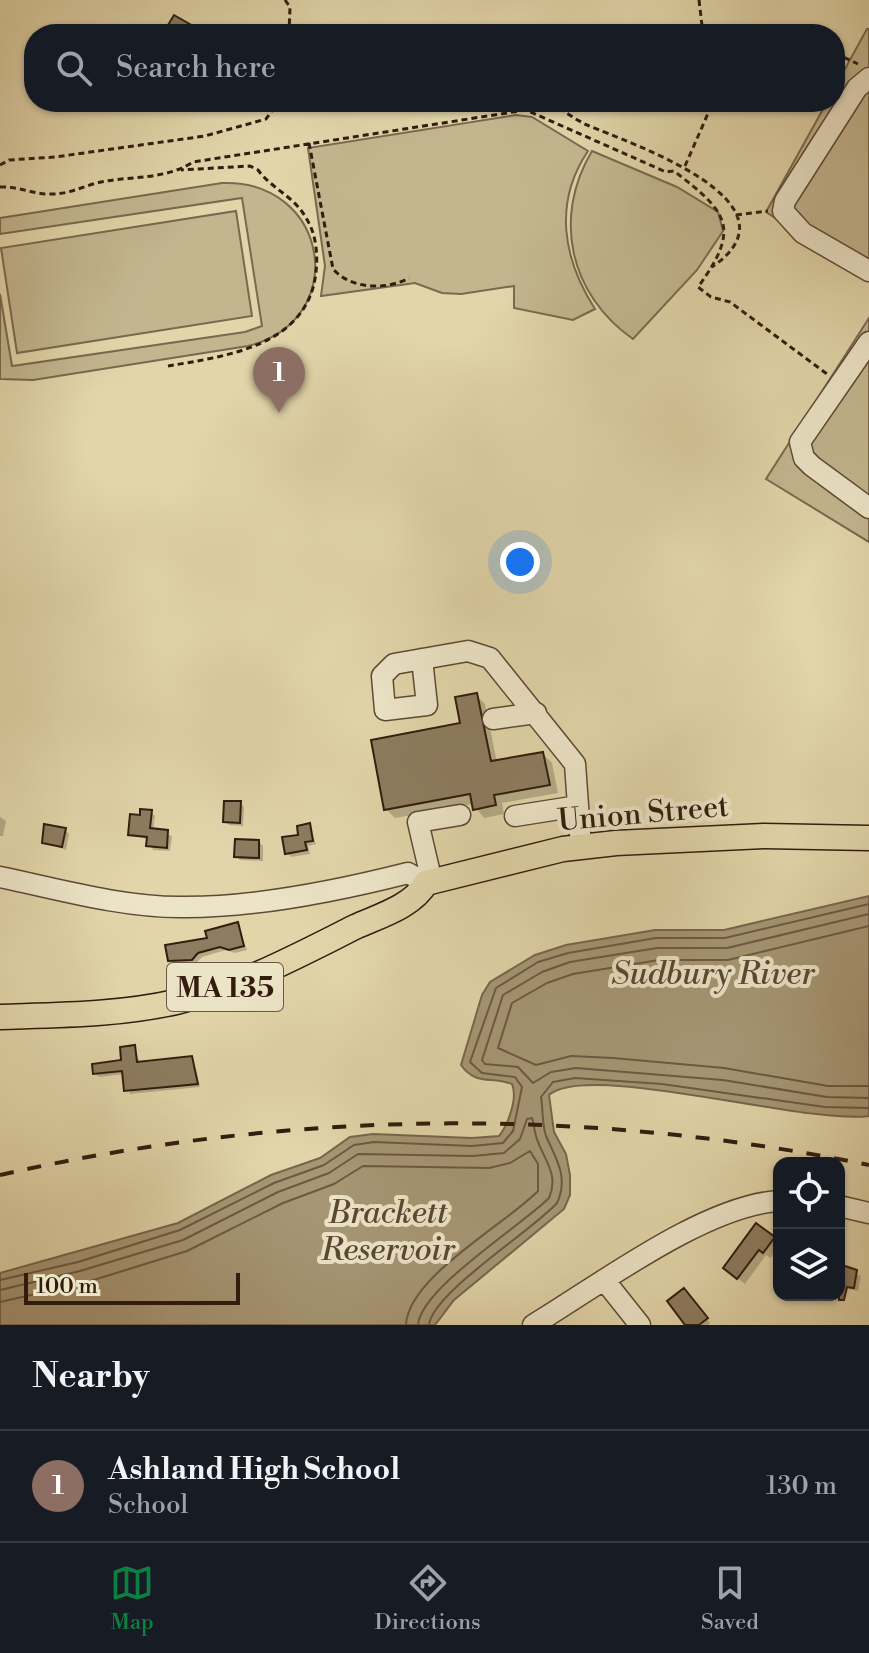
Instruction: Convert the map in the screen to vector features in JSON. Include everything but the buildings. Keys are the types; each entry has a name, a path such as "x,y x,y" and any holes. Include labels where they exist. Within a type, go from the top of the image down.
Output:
{"main road":[{"name":"Union Street","path":"429,882 581,847 764,836 869,838"},
{"name":"MA 135","path":"0,1017 125,1011 205,994 278,965 395,908 418,896 429,882"}],"street":[{"path":"845,106 857,88 869,78"},
{"path":"841,112 785,201 783,211 803,233 869,271"},
{"path":"869,342 800,442 801,451 812,466 869,508"},
{"path":"422,659 468,651 490,658 575,764 581,847"},
{"path":"493,719 536,713"},
{"path":"515,816 578,806"},
{"path":"429,882 418,822 460,815"},
{"path":"0,877 88,895 176,908 231,906 408,873 429,882"},
{"path":"533,1325 725,1213 754,1203 773,1201"},
{"path":"845,1207 869,1213"},
{"path":"605,1281 640,1325"}],"path":[{"path":"285,0 290,7 289,24"},
{"path":"699,0 702,24"},
{"path":"845,58 869,69"},
{"path":"0,165 9,160 79,154 228,131 266,119 271,112"},
{"path":"181,170 193,162 513,112"},
{"path":"531,112 666,172 674,171 710,198 720,210 725,229 712,267"},
{"path":"567,112 584,123 685,166 730,201 736,215 737,238 698,287 711,297 730,302 794,352 840,382"},
{"path":"685,166 697,147 709,112"},
{"path":"309,143 333,269 343,279 362,287 409,278"},
{"path":"0,187 52,194 78,191 94,183 145,178 181,170 250,166 258,170 308,220 317,267 314,285 301,313 274,339 250,349 168,366"},
{"path":"736,215 783,211"}],"shaded area":[{"path":"869,29 869,280 766,212 821,112 845,112 845,69"},
{"path":"516,115 532,117 588,151 570,191 566,231 575,271 595,309 573,320 514,308 514,286 461,294 442,293 415,283 321,296 325,266 308,148"},
{"path":"592,151 677,187 718,212 723,231 697,270 633,339 594,300 574,254 571,228 573,202"},
{"path":"222,183 258,188 286,203 305,226 314,253 314,282 303,309 281,331 248,346 33,380 0,379 0,294 12,366 245,332 262,326 242,198 0,234 0,218"},
{"path":"236,211 252,316 17,353 1,248"},
{"path":"869,318 869,542 766,479"}],"water":[{"name":"Brackett Reservoir","path":"869,896 869,1116 798,1112 607,1085 571,1087 549,1095 554,1132 566,1154 570,1175 570,1195 564,1209 454,1300 435,1325 0,1325 0,1273 178,1223 271,1175 320,1158 350,1137 373,1134 472,1138 499,1136 511,1111 514,1096 512,1084 472,1076 461,1065 482,995 490,982 535,955 566,945 655,930 724,930"}],"railway":[{"path":"0,1175 108,1153 216,1138 325,1128 434,1124 543,1125 652,1133 761,1146 869,1165"}],"place":[{"name":"Ashland High School","path":"279,413"}],"water label":[{"name":"Sudbury River","path":"713,973"}]}
